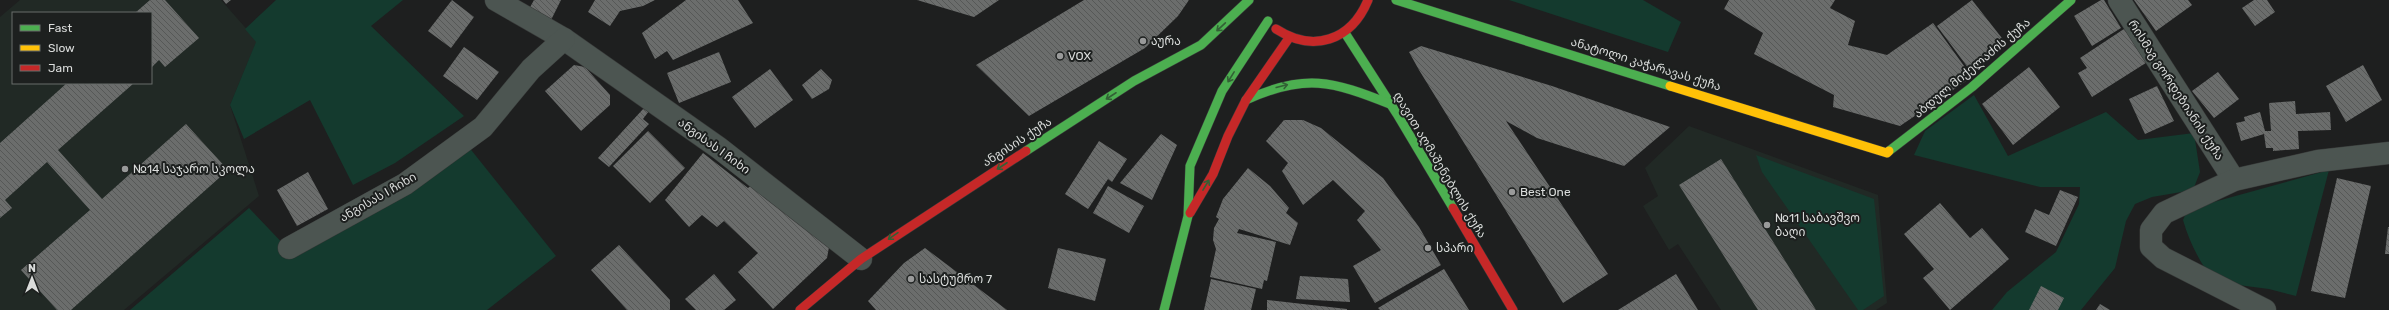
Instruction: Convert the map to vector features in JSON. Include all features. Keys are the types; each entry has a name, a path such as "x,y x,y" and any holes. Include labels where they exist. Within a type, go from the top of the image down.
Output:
{"street":[{"name":"ანგისას I ჩიხი","path":"496,0 564,39 719,148 860,258"},
{"name":"ანგისის ქუჩა","path":"800,310 860,258 910,224 1134,81 1201,45 1249,0"},
{"path":"1164,310 1188,216 1190,166 1222,91 1266,18 1277,31 1289,38 1308,42 1327,41 1345,33 1360,18 1368,0"},
{"name":"ანატოლი კაჭარავას ქუჩა","path":"1396,0 1887,153"},
{"name":"აბდულ მიქელაძის ქუჩა","path":"1887,153 1972,87 2071,0"},
{"name":"რისმაგ გორდეზიანის ქუჩა","path":"2119,0 2234,180"},
{"name":"დავით აღმაშენებლის ქუჩა","path":"1345,33 1390,104 1513,310"},
{"path":"1188,216 1213,174 1228,136 1246,100 1289,38"},
{"name":"ანგისას I ჩიხი","path":"289,248 405,184 483,127 531,69 564,39"},
{"path":"1246,100 1281,85 1311,82 1347,86 1390,104"},
{"path":"2265,310 2162,258 2152,247 2151,230 2164,213 2234,180 2318,161 2389,153"}],"shaded area":[{"name":"№14 საჯარო სკოლა","path":"20,0 221,0 257,41 230,105 259,196 124,310 0,310 0,17"},
{"name":"№11 საბავშვო ბაღი","path":"1689,126 1878,195 1887,303 1876,310 1721,310 1678,244 1669,250 1643,206 1658,196 1645,168"}],"green space":[{"path":"276,0 403,0 371,26 464,116 395,163 353,185 310,100 244,139 230,105 256,42 245,29"},
{"path":"1509,0 1643,0 1681,22 1668,52"},
{"path":"1974,95 2008,156 2106,112 2138,140 2194,133 2200,172 2193,190 2152,197 2135,204 2126,221 2115,268 2081,310 1992,310 2007,292 2056,252 2079,204 2080,187 2040,187 1914,155 1925,131"},
{"path":"464,141 556,256 487,310 130,310 249,208 289,250"},
{"path":"1756,155 1874,199 1884,296 1863,310 1858,310 1762,172"},
{"path":"2329,170 2296,296 2269,289 2215,282 2192,245 2183,220 2186,213 2203,205"}],"building":[{"path":"150,0 165,0 199,38 165,67 159,60 152,67 152,12 136,12"},
{"path":"223,0 231,0 226,4"},
{"path":"452,0 474,17 451,48 428,31"},
{"path":"534,0 561,0 550,22 528,11"},
{"path":"595,0 655,0 643,6 620,11 610,26 588,12"},
{"path":"686,0 738,0 753,23 673,60 667,51 655,59 642,33"},
{"path":"917,0 999,0 974,17"},
{"name":"VOX","path":"1084,0 1189,0 1178,16 1145,48 1029,116 976,65"},
{"path":"1729,0 1835,0 1830,8 1855,21 1848,45 1887,55 1933,23 1972,77 1900,126 1833,107 1834,95 1754,54 1763,33 1724,9"},
{"path":"1972,0 2005,42 1969,69 1937,26"},
{"path":"2101,0 2104,0 2121,28 2092,46 2074,16"},
{"path":"2134,0 2188,0 2192,5 2156,31"},
{"path":"2254,0 2267,0 2275,12 2255,26 2242,8"},
{"path":"2127,27 2149,61 2092,97 2078,73 2087,68 2080,58"},
{"path":"1421,46 1552,86 1670,127 1624,166 1537,138 1506,121 1608,274 1563,303 1409,52"},
{"path":"464,47 499,72 477,100 443,76"},
{"path":"719,52 731,82 679,103 667,73"},
{"path":"574,65 585,67 610,95 610,105 581,131 545,91"},
{"path":"2363,65 2382,100 2346,122 2326,86"},
{"path":"2029,67 2060,107 2013,145 1982,104"},
{"path":"770,69 793,100 755,128 732,97"},
{"path":"821,69 832,80 829,89 812,99 802,85"},
{"path":"2218,72 2239,99 2214,118 2192,91"},
{"path":"66,84 133,84 58,150 102,199 186,124 228,170 71,310 57,310 21,270 90,210 47,162 5,200 12,208 0,218 0,143"},
{"path":"2157,86 2174,121 2145,134 2129,99"},
{"path":"2295,101 2296,114 2330,112 2331,130 2298,131 2299,149 2273,151 2273,148 2266,148 2264,134 2241,141 2236,123 2245,121 2244,117 2260,112 2265,131 2271,131 2269,103"},
{"path":"644,108 649,111 643,119 649,124 609,167 598,158"},
{"path":"1284,120 1303,120 1321,128 1383,178 1419,227 1441,265 1375,303 1353,266 1381,250 1357,220 1365,211 1333,180 1303,205 1282,171 1288,163 1266,141"},
{"path":"648,131 685,168 650,203 613,166"},
{"path":"1161,134 1177,145 1152,200 1120,183"},
{"path":"1099,141 1127,159 1112,182 1108,179 1088,209 1065,194"},
{"path":"703,153 748,188 754,183 829,247 827,258 773,309 738,272 758,253 724,221 717,227 702,215 689,227 665,200"},
{"path":"1721,159 1816,310 1758,310 1679,185"},
{"path":"1248,168 1270,186 1289,208 1286,213 1298,223 1290,245 1239,229 1237,233 1276,242 1267,281 1264,280 1262,289 1210,277 1216,249 1213,240 1214,228 1219,219 1216,217 1223,199"},
{"path":"308,172 328,209 297,226 277,190"},
{"path":"2337,178 2371,186 2345,298 2311,291"},
{"path":"1108,186 1144,206 1129,233 1093,213"},
{"path":"2060,190 2078,197 2056,246 2025,232 2035,209 2049,215"},
{"path":"1940,203 1970,238 1982,228 2009,259 1950,310 1923,278 1934,269 1904,234"},
{"path":"2388,227 2389,254 2385,254"},
{"path":"619,245 670,300 670,310 627,310 591,270"},
{"path":"925,248 1007,310 876,310 868,301 904,263"},
{"path":"1058,248 1106,259 1095,301 1048,288"},
{"path":"1444,269 1469,310 1380,310 1378,308"},
{"path":"714,274 736,300 724,310 696,310 685,299"},
{"path":"1676,274 1698,310 1618,310"},
{"path":"1300,276 1348,279 1350,302 1296,299"},
{"path":"1211,279 1256,289 1251,310 1204,310"},
{"path":"2041,286 2064,298 2058,310 2029,310"},
{"path":"1267,300 1347,309 1347,310 1267,310"},
{"path":"2100,304 2110,310 2096,310"}],"traffic: fast":[{"path":"1026,151 1134,81 1201,45 1249,0"},
{"path":"1396,0 1670,86"},
{"path":"1889,151 1972,87 2071,0"},
{"path":"1164,310 1188,216 1190,166 1222,91 1268,21"},
{"path":"1345,33 1397,114 1453,208"},
{"path":"1246,100 1267,91 1285,86 1302,83 1318,83 1351,90 1390,104"}],"traffic: slow":[{"path":"1670,86 1887,153 1889,151"}],"traffic: jam":[{"path":"1276,29 1290,36 1304,40 1317,41 1330,39 1341,34 1352,25 1361,14 1368,0"},
{"path":"1190,213 1213,174 1228,136 1246,100 1289,38"},
{"path":"800,310 861,259 1026,151"},
{"path":"1453,208 1513,310"}],"place":[{"name":"აურა","path":"1143,41"},
{"name":"VOX","path":"1060,56"},
{"name":"№14 საჯარო სკოლა","path":"125,169"},
{"name":"Best One","path":"1512,192"},
{"name":"№11 საბავშვო ბაღი","path":"1767,225"},
{"name":"სპარი","path":"1428,248"},
{"name":"სასტუმრო 7","path":"911,279"}]}
